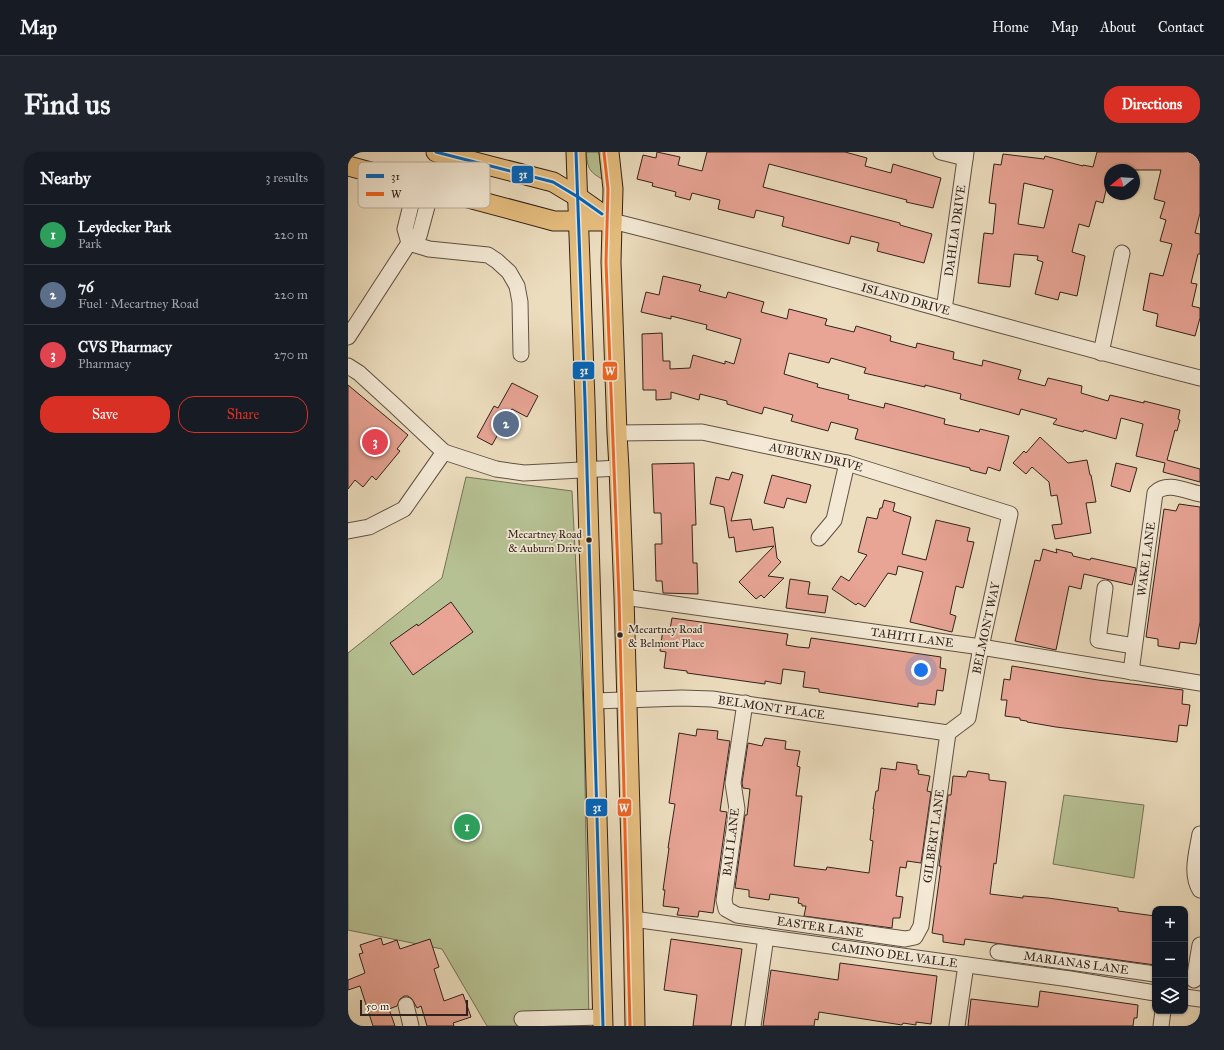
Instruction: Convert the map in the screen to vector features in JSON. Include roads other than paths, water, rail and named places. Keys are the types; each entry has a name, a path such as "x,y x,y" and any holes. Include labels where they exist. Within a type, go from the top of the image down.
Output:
{"main road":[{"name":"ISLAND DRIVE","path":"436,152 475,162"},
{"path":"576,152 603,1022"},
{"path":"609,152 613,189 611,262 616,434 619,468 624,597 635,1026"},
{"name":"ISLAND DRIVE","path":"348,166 358,169"},
{"name":"ISLAND DRIVE","path":"490,166 553,182 578,197 612,221"},
{"name":"ISLAND DRIVE","path":"490,204 554,222 612,221"}],"street":[{"path":"941,152 966,155"},
{"name":"DAHLIA DRIVE","path":"944,310 966,155"},
{"path":"348,337 409,243 419,236 427,208"},
{"name":"ISLAND DRIVE","path":"612,221 1101,353 1200,378"},
{"path":"409,243 430,249 488,255 509,272 517,286 520,302 522,354"},
{"path":"1101,353 1122,253"},
{"path":"348,366 359,373 444,452 496,469 524,473 619,468"},
{"name":"AUBURN DRIVE","path":"616,434 702,432 847,463 1010,514"},
{"path":"348,531 369,528 404,509 444,452"},
{"path":"819,538 834,520 847,463"},
{"name":"WAKE LANE","path":"1131,672 1155,494 1160,488 1168,486 1200,494"},
{"name":"BELMONT WAY","path":"948,734 968,718 981,647 1010,514"},
{"path":"1105,588 1098,640 1134,646"},
{"name":"TAHITI LANE","path":"624,597 981,647 1200,683"},
{"name":"BELMONT PLACE","path":"594,701 697,699 745,704 948,734"},
{"name":"BALI LANE","path":"726,909 724,900 737,809 733,783 745,704"},
{"name":"GILBERT LANE","path":"915,936 921,926 948,734"},
{"path":"1200,834 1194,872 1196,882 1200,889"},
{"name":"EASTER LANE","path":"726,909 737,915 905,939 915,936"},
{"name":"CAMINO DEL VALLE","path":"633,919 1070,979 1152,993"},
{"path":"753,1026 766,937"},
{"path":"1193,980 1200,945"},
{"name":"MARIANAS LANE","path":"998,952 1152,974"},
{"path":"958,1026 966,965"},
{"path":"1188,997 1200,999"},
{"path":"406,1005 411,1026"},
{"path":"1161,1026 1163,1014"},
{"path":"522,1019 603,1022"}],"place":[{"name":"76","path":"506,424"},
{"name":"CVS Pharmacy","path":"375,442"},
{"name":"Mecartney Road & Auburn Drive","path":"589,540"},
{"name":"Mecartney Road & Belmont Place","path":"620,635"},
{"name":"Leydecker Park","path":"467,827"}]}
